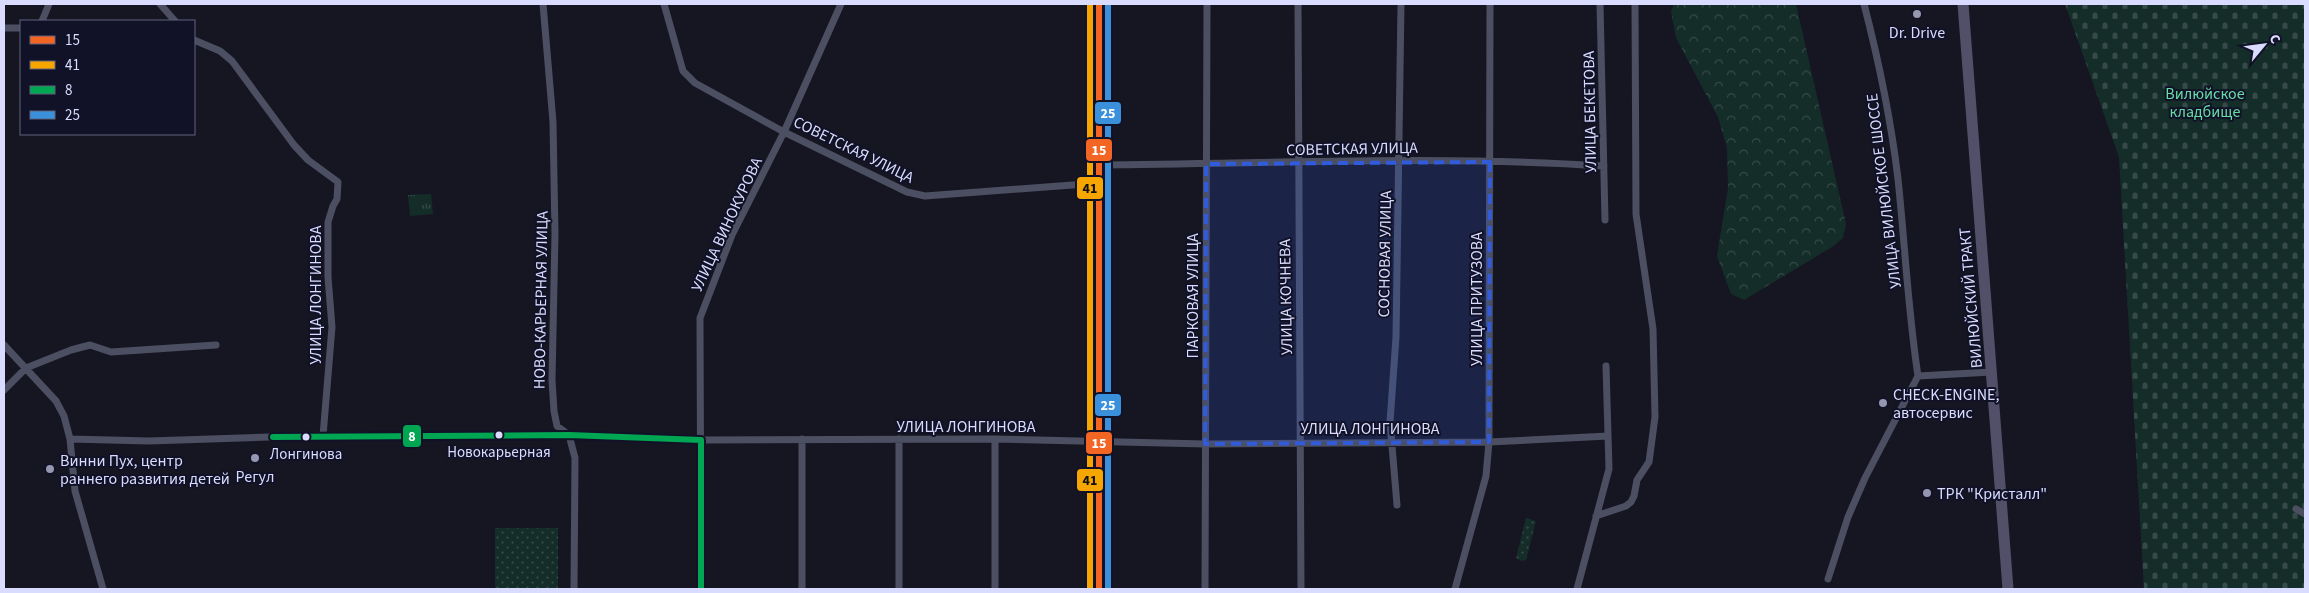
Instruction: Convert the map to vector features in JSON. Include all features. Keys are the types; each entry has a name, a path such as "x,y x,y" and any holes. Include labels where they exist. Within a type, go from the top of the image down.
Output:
{"main road":[{"path":"1099,4 1099,589"},
{"name":"ВИЛЮЙСКИЙ ТРАКТ","path":"1963,4 2008,589"}],"street":[{"path":"42,20 50,4"},
{"path":"160,4 174,20"},
{"name":"НОВО-КАРЬЕРНАЯ УЛИЦА","path":"543,4 553,122 556,234 552,380 557,426 569,435 575,458 574,589"},
{"name":"СОВЕТСКАЯ УЛИЦА","path":"664,4 681,64 695,83 784,132 907,192 926,196 1099,183"},
{"name":"УЛИЦА ВИНОКУРОВА","path":"701,589 700,318 732,235 784,132 841,4"},
{"name":"ПАРКОВАЯ УЛИЦА","path":"1205,589 1207,4"},
{"name":"УЛИЦА КОЧНЕВА","path":"1298,4 1302,589"},
{"name":"СОСНОВАЯ УЛИЦА","path":"1397,505 1390,422 1396,337 1401,4"},
{"name":"УЛИЦА ПРИТУЗОВА","path":"1456,589 1486,476 1489,442 1490,4"},
{"name":"УЛИЦА БЕКЕТОВА","path":"1600,4 1605,220"},
{"path":"1596,516 1626,506 1631,502 1634,496 1636,480 1649,462 1654,435 1656,397 1653,329 1636,206 1634,4"},
{"name":"УЛИЦА ВИЛЮЙСКОЕ ШОССЕ","path":"1864,4 1883,80 1896,168 1912,335 1918,376"},
{"path":"4,28 20,28"},
{"name":"УЛИЦА ЛОНГИНОВА","path":"195,40 220,51 232,61 294,145 308,160 338,182 337,199 332,206 328,222 328,277 332,327 323,436"},
{"name":"СОВЕТСКАЯ УЛИЦА","path":"1100,165 1400,161 1561,162 1604,166"},
{"path":"4,345 56,401 70,440 75,491 103,589"},
{"path":"4,390 26,368 71,350 90,345 111,352 216,345"},
{"path":"1577,589 1609,469 1606,366"},
{"path":"1828,579 1848,517 1865,478 1918,376 1992,372"},
{"name":"УЛИЦА ЛОНГИНОВА","path":"70,440 149,441 323,436 569,435 701,440 995,439 1205,444 1489,442 1608,436"},
{"path":"802,439 802,589"},
{"path":"898,439 899,589"},
{"path":"995,439 995,589"},
{"path":"2296,508 2305,514"}],"highlighted area":[{"path":"1490,162 1489,442 1205,444 1206,164"}],"green space":[{"path":"1674,4 1796,4 1846,224 1843,238 1832,247 1744,300 1731,294 1717,256 1728,188 1727,148 1718,117 1676,38 1671,11"},
{"name":"Вилюйское кладбище","path":"2065,4 2305,4 2305,589 2144,589 2119,157"},
{"path":"431,194 433,214 410,216 408,195"},
{"path":"1526,518 1536,521 1526,560 1522,561 1516,558"},
{"path":"495,528 558,528 558,589 495,589"}],"transit line":[{"name":"41","path":"1090,4 1090,589"},
{"name":"15","path":"1099,4 1099,589"},
{"name":"25","path":"1108,4 1108,589"},
{"name":"8","path":"273,437 569,435 701,440"},
{"name":"8","path":"701,440 701,589"}],"place":[{"name":"Dr. Drive","path":"1917,14"},
{"name":"CHECK-ENGINE, автосервис","path":"1883,403"},
{"name":"Новокарьерная","path":"499,435"},
{"name":"Лонгинова","path":"306,437"},
{"name":"Регул","path":"255,458"},
{"name":"Винни Пух, центр раннего развития детей","path":"50,469"},
{"name":"ТРК \"Кристалл\"","path":"1927,493"}]}
